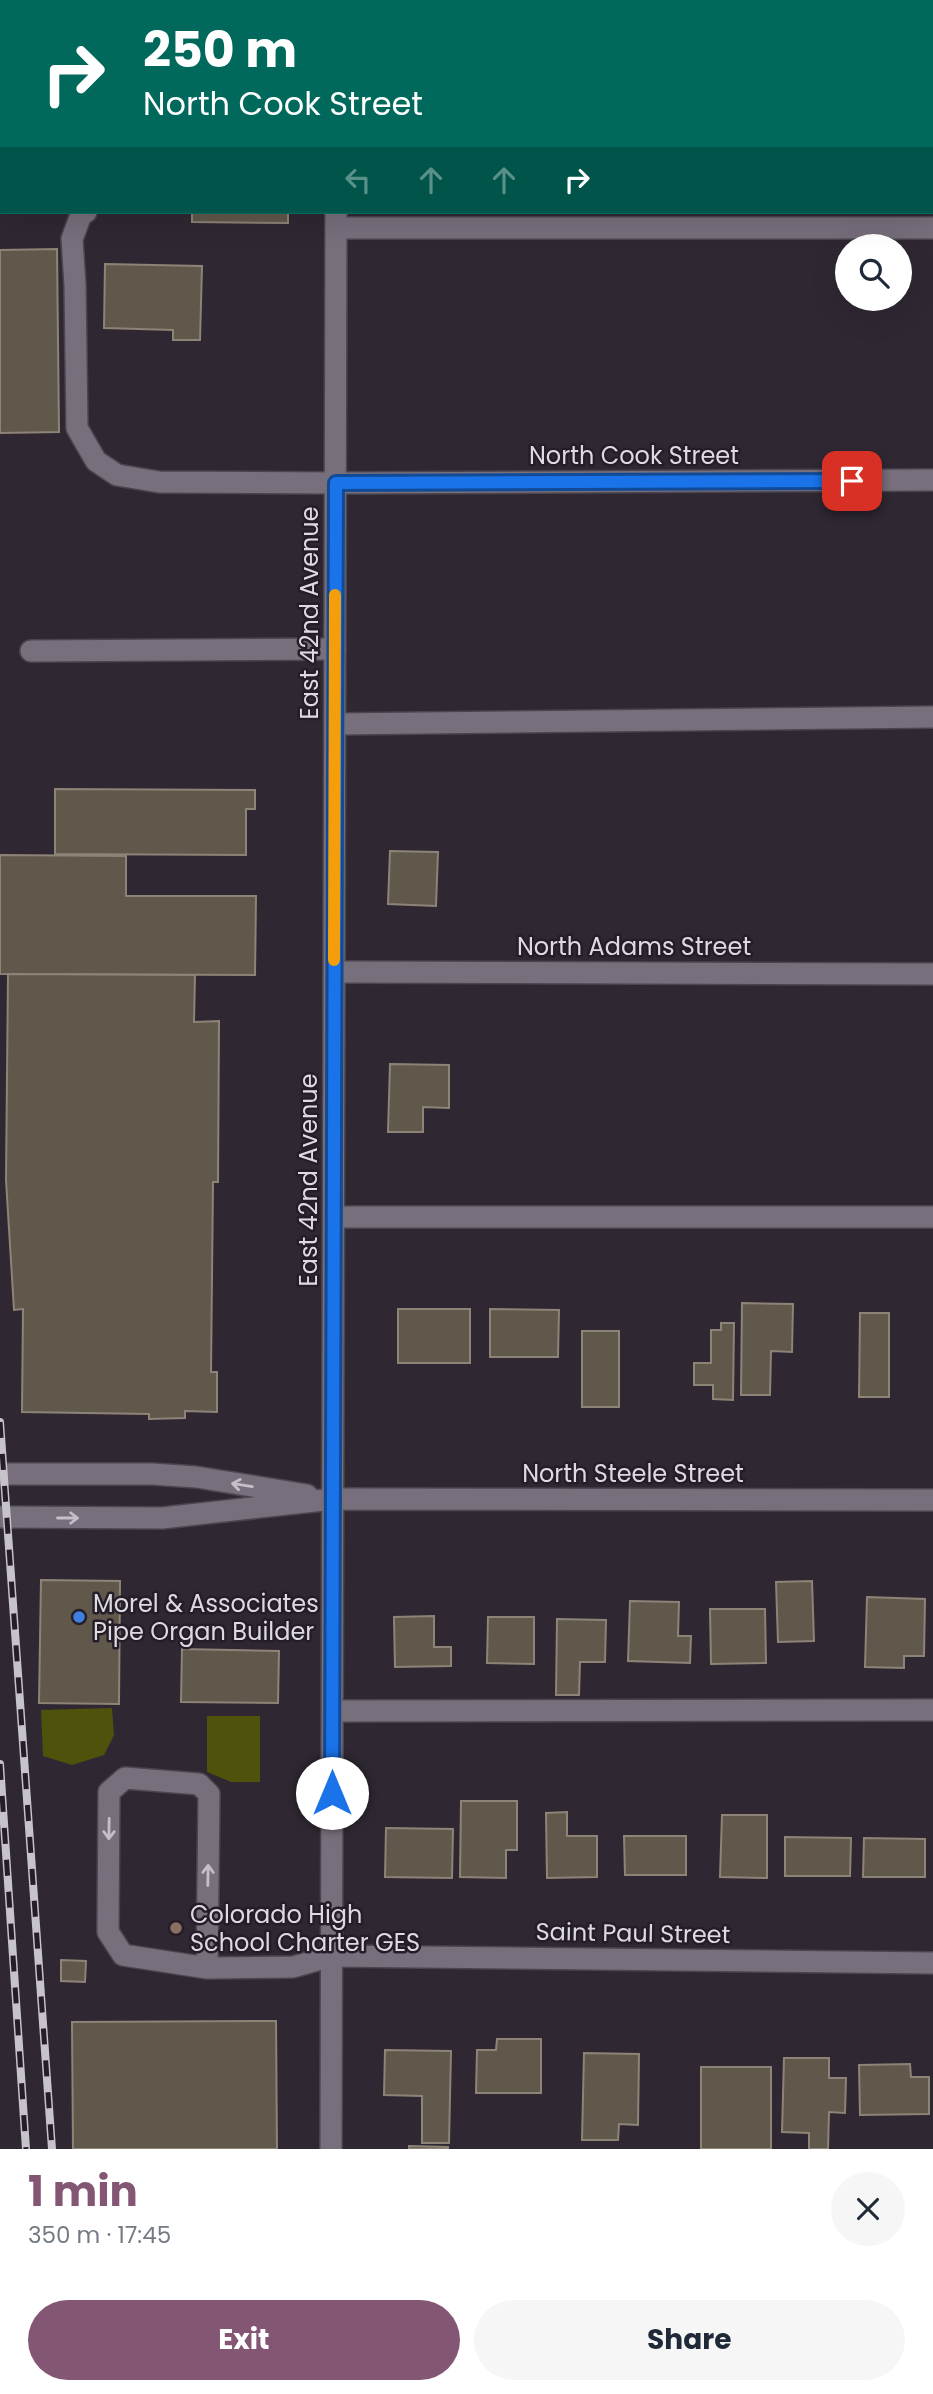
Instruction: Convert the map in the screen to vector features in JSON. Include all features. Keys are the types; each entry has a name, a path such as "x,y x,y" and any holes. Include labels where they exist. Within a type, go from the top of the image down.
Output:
{"street":[{"name":"North Cook Street","path":"81,214 72,239 77,428 96,461 117,475 159,482 933,480"},
{"name":"East 42nd Avenue","path":"331,2149 336,220"},
{"path":"336,220 933,228"},
{"path":"31,651 335,649"},
{"path":"335,724 933,717"},
{"name":"North Adams Street","path":"334,972 933,974"},
{"path":"334,1217 933,1217"},
{"name":"North Steele Street","path":"0,1474 185,1476 333,1499"},
{"name":"North Steele Street","path":"0,1517 162,1518 333,1499 933,1500"},
{"path":"333,1712 933,1710"},
{"name":"Saint Paul Street","path":"207,1968 209,1794 199,1784 125,1778 109,1792 108,1932 123,1955 207,1968 293,1967 332,1956 933,1963"}],"shaded area":[{"path":"112,1708 114,1735 104,1755 72,1765 43,1756 41,1710"},
{"path":"207,1716 260,1716 260,1782 231,1782 207,1772"}],"building":[{"path":"192,214 288,214 288,223 192,222"},
{"path":"57,249 59,432 0,433 0,250"},
{"path":"105,264 202,266 200,340 173,340 173,330 104,328"},
{"path":"55,789 255,790 255,809 246,809 246,855 55,854"},
{"path":"390,851 438,852 436,906 388,904"},
{"path":"0,855 126,856 126,896 256,896 255,975 0,974"},
{"path":"8,974 195,975 194,1022 219,1021 218,1182 213,1182 211,1372 217,1372 217,1412 185,1411 185,1418 149,1419 149,1414 22,1412 23,1309 14,1310 6,1180"},
{"path":"390,1064 449,1065 449,1108 423,1107 423,1132 388,1132"},
{"path":"742,1303 793,1304 792,1352 771,1351 770,1395 741,1395"},
{"path":"398,1309 470,1309 470,1363 398,1363"},
{"path":"490,1309 559,1310 558,1357 490,1357"},
{"path":"860,1313 889,1313 889,1397 859,1397"},
{"path":"721,1323 734,1323 733,1400 713,1399 713,1385 694,1385 694,1363 711,1363 711,1330 721,1330"},
{"path":"582,1331 619,1331 619,1407 582,1407"},
{"path":"41,1580 120,1581 119,1704 39,1703"},
{"path":"812,1581 814,1641 778,1642 776,1582"},
{"path":"867,1597 925,1599 924,1656 904,1656 904,1668 865,1667"},
{"path":"630,1601 679,1602 678,1636 691,1636 690,1663 628,1661"},
{"path":"710,1609 765,1609 766,1663 711,1664"},
{"path":"434,1616 434,1647 451,1647 451,1666 395,1667 394,1617"},
{"path":"488,1617 534,1617 534,1664 487,1663"},
{"path":"557,1619 606,1620 605,1662 580,1662 579,1695 556,1695"},
{"path":"182,1649 279,1651 278,1703 181,1702"},
{"path":"461,1801 517,1801 517,1850 506,1850 506,1878 460,1877"},
{"path":"567,1812 567,1836 597,1836 597,1877 547,1878 546,1813"},
{"path":"722,1815 767,1815 767,1878 720,1877"},
{"path":"386,1828 453,1829 452,1878 385,1877"},
{"path":"624,1836 686,1836 686,1875 625,1875"},
{"path":"785,1837 851,1838 850,1876 785,1876"},
{"path":"864,1838 925,1839 925,1877 863,1877"},
{"path":"61,1960 86,1961 85,1982 61,1981"},
{"path":"276,2021 277,2149 73,2149 72,2022"},
{"path":"497,2039 541,2039 541,2093 476,2093 477,2050 496,2050"},
{"path":"385,2050 451,2051 449,2143 422,2143 422,2096 384,2095"},
{"path":"584,2053 639,2054 638,2125 619,2124 618,2140 582,2140"},
{"path":"784,2058 829,2058 829,2078 846,2078 845,2113 829,2112 828,2149 809,2149 809,2133 782,2132"},
{"path":"910,2064 911,2077 929,2077 929,2114 860,2115 859,2065"},
{"path":"701,2067 771,2067 771,2149 701,2149"},
{"path":"409,2146 448,2147 448,2149 409,2149"}],"railway":[{"path":"0,1422 52,2149"},
{"path":"0,1764 26,2149"}],"slow traffic":[{"path":"334,960 335,595"}],"place":[{"name":"Morel & Associates Pipe Organ Builder","path":"79,1617"},
{"name":"Colorado High School Charter GES","path":"176,1928"}],"route":[{"path":"332,1793 336,483 852,481"}]}
